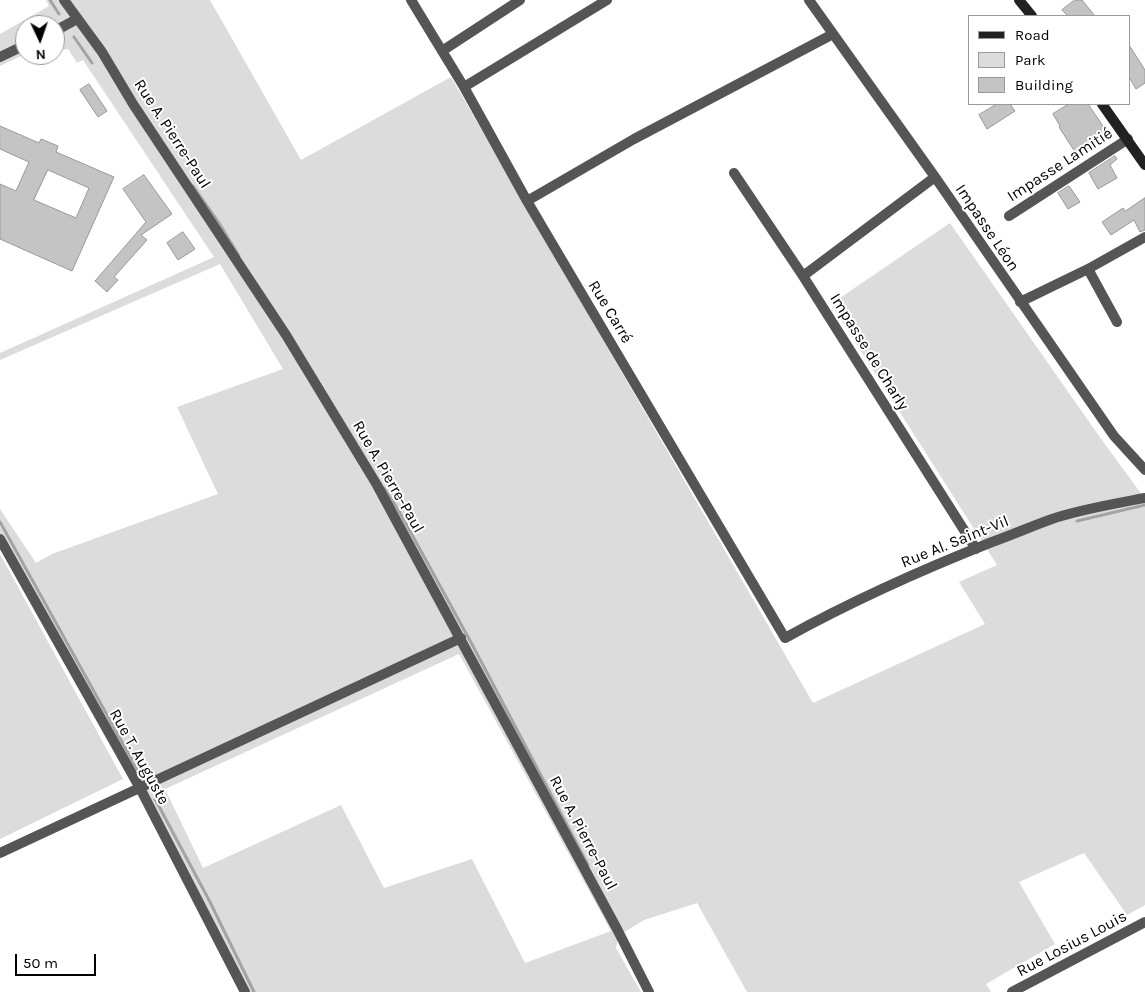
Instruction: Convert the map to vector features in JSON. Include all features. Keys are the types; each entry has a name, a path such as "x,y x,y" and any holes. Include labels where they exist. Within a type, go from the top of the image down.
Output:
{"main road":[{"path":"1019,0 1031,15"},
{"path":"1103,105 1145,165"}],"street":[{"name":"Rue A. Pierre-Paul","path":"64,0 102,52 133,104 286,335 377,485 461,638 649,992"},
{"name":"Rue Carré","path":"412,0 464,87 526,201 785,638"},
{"path":"442,51 520,0"},
{"path":"464,87 607,0"},
{"name":"Impasse Léon","path":"809,0 1114,436 1145,470"},
{"path":"65,26 77,19"},
{"path":"526,201 634,139 833,34"},
{"path":"0,57 15,50"},
{"name":"Impasse Lamitié","path":"1009,216 1128,139"},
{"name":"Impasse de Charly","path":"734,172 803,276 976,549"},
{"path":"803,276 935,178"},
{"path":"1020,302 1088,269 1145,236"},
{"path":"1088,269 1117,322"},
{"name":"Rue Al. Saint-Vil","path":"785,638 820,618 920,571 1053,519 1145,498"},
{"name":"Rue T. Auguste","path":"0,539 140,788 245,992"},
{"path":"0,853 461,638"},
{"name":"Rue Losius Louis","path":"1012,992 1145,922"}],"green space":[{"path":"46,0 210,0 301,160 451,77 813,703 985,624 959,582 997,565 831,304 950,223 1145,499 1145,905 1127,915 1084,853 1019,882 1055,944 986,984 991,992 747,992 697,903 644,920 618,936 616,948 641,992 241,992 52,633 0,544 0,509 36,563 52,554 218,494 177,407 283,369 220,264 0,360 0,353 214,257 83,60 77,63 68,49 65,49 65,15 33,15 49,6","holes":["459,654 611,931 525,963 472,859 384,888 341,805 203,868 165,789"]},
{"path":"15,25 15,59 0,66 0,34"},
{"path":"0,554 123,779 0,839"}],"building":[{"path":"1075,0 1082,0 1094,15 1067,15 1062,10"},
{"path":"1130,47 1145,70 1145,83 1136,89 1130,79"},
{"path":"89,84 107,111 98,117 80,90"},
{"path":"995,105 1011,105 1015,111 987,129 979,115"},
{"path":"1067,105 1089,105 1107,132 1093,143 1094,145 1077,155 1053,114"},
{"path":"0,126 39,143 41,139 58,146 56,152 114,177 72,271 0,239 0,184 16,191 29,162 0,149","holes":["48,170 89,188 76,218 34,200"]},
{"path":"1115,156 1117,159 1110,165 1117,178 1098,189 1089,173"},
{"path":"144,175 172,214 141,235 147,240 114,277 118,280 107,292 95,281 146,222 123,189"},
{"path":"1069,186 1080,202 1068,209 1058,193"},
{"path":"1145,198 1145,230 1140,232 1134,220 1111,235 1102,222 1123,208 1125,211"},
{"path":"183,232 195,249 178,260 167,243"}],"waterway":[{"path":"50,0 59,14"},
{"path":"74,37 92,63"},
{"path":"193,186 239,256"},
{"path":"384,488 399,511 474,648 588,865"},
{"path":"1077,521 1145,505"},
{"path":"0,522 137,769"},
{"path":"155,799 209,900 254,992"}]}
